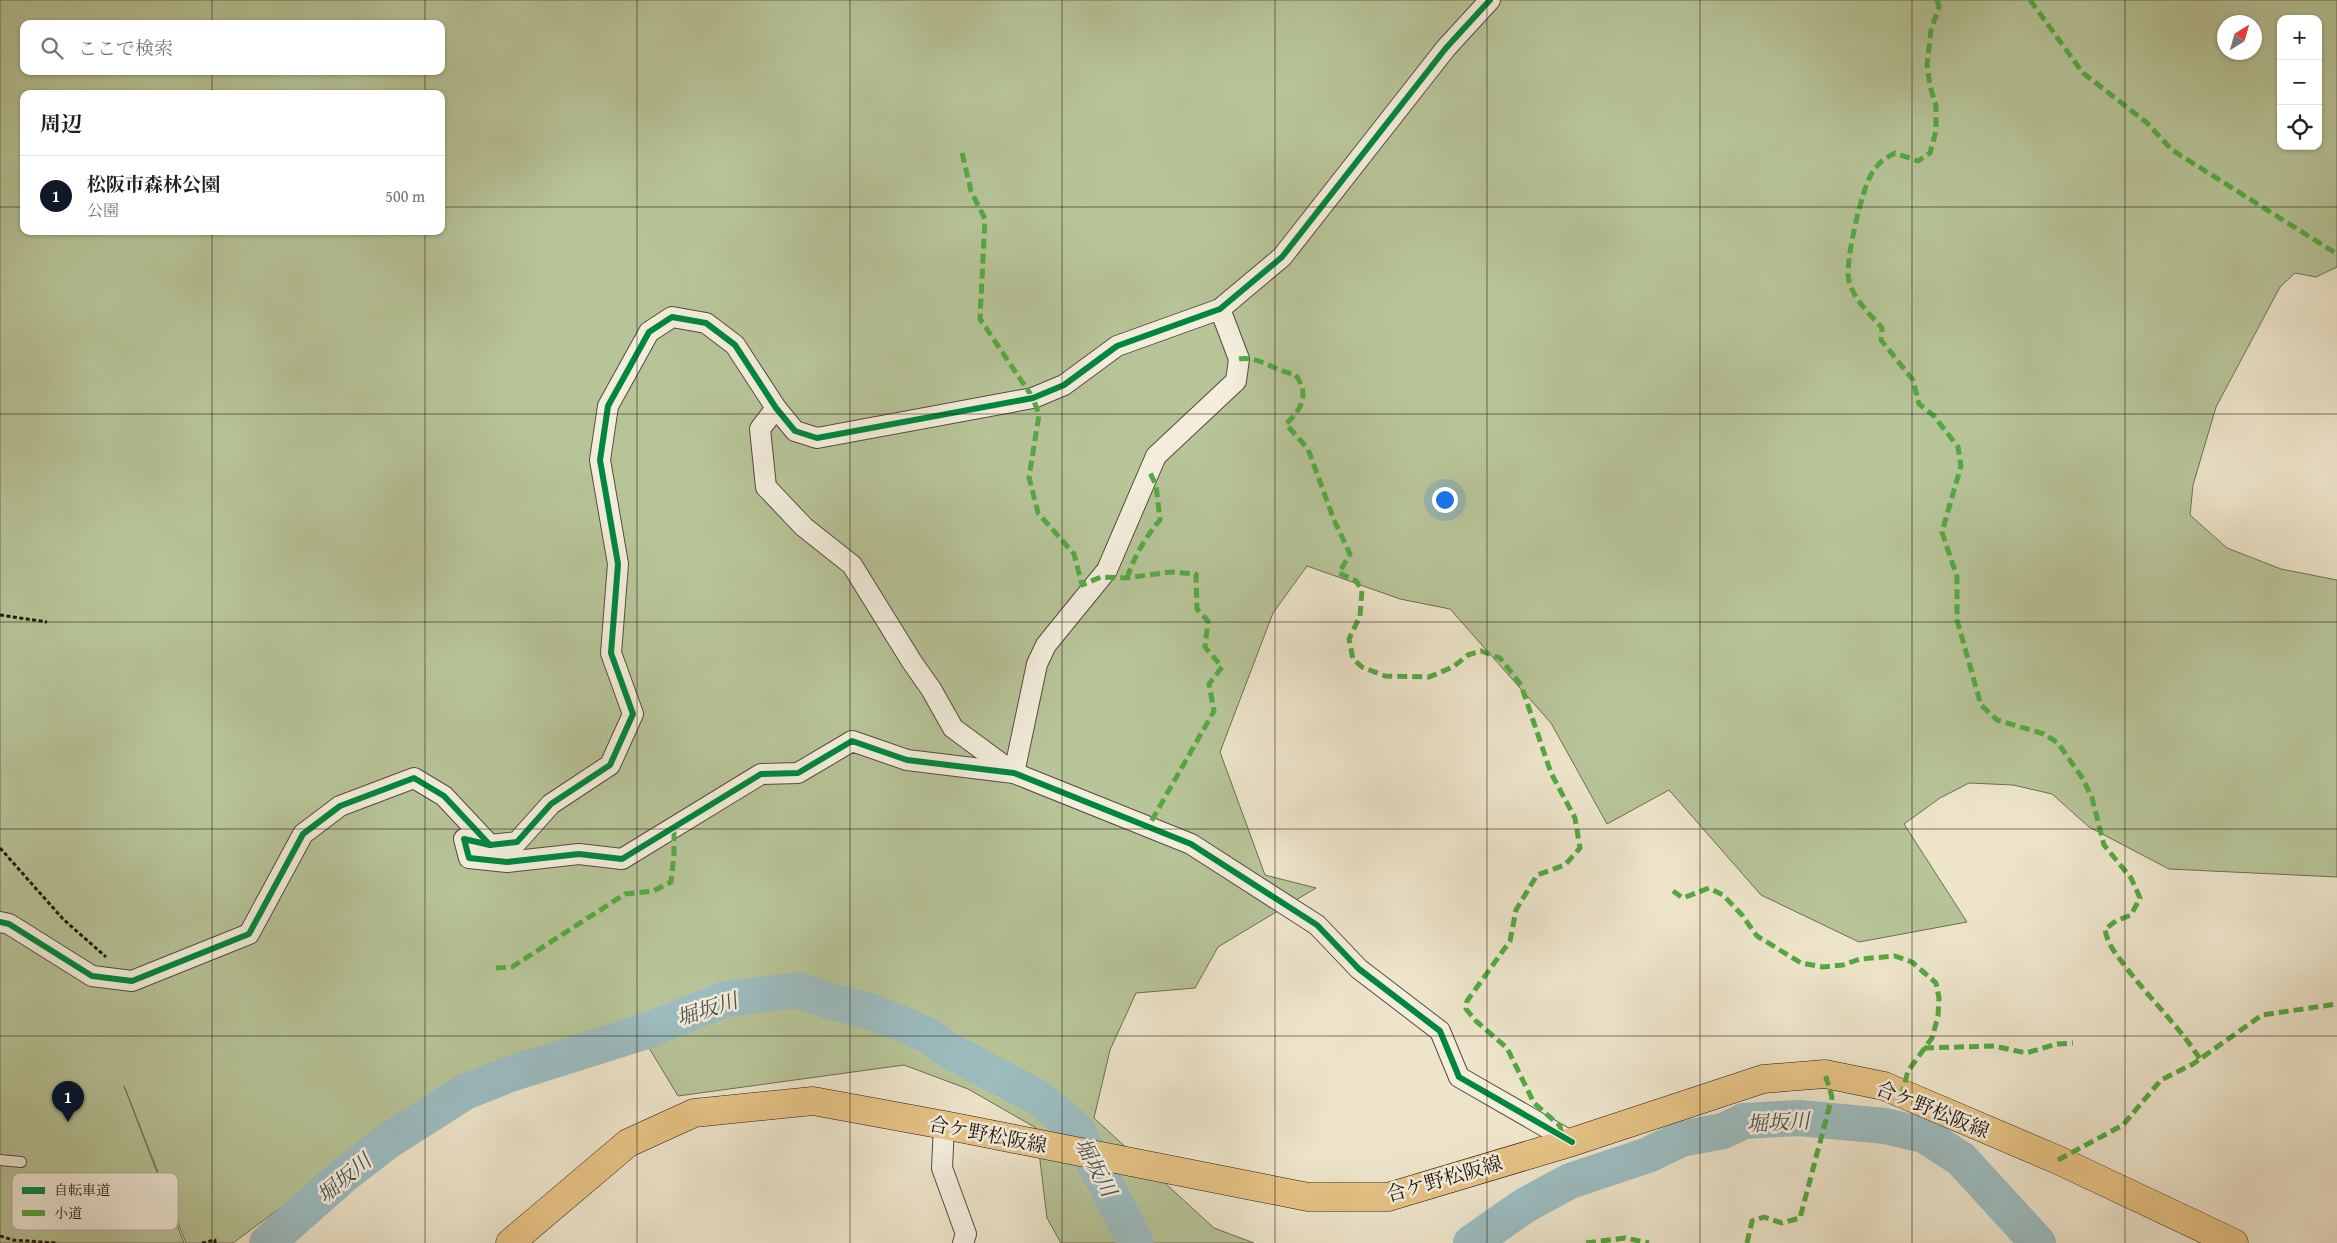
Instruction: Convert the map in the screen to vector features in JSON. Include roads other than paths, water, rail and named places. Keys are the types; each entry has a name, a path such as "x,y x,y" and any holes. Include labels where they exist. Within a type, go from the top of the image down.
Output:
{"main road":[{"name":"合ケ野松阪線","path":"510,1243 628,1143 694,1113 813,1102 944,1125 1308,1197 1388,1197 1572,1142 1764,1079 1825,1074 1884,1086 2058,1160 2234,1243"}],"street":[{"path":"1014,773 908,760 852,741 798,773 761,774 622,859 579,854 507,862 469,858 464,839 490,845 517,842 551,804 610,765 633,714 611,652 618,564 600,460 608,406 649,332 672,317 706,323 735,345 776,408 795,431 817,438 1033,398 1064,385 1117,346 1220,309 1282,257 1446,48 1490,0"},
{"path":"1014,773 1037,664 1046,645 1108,570 1156,456 1236,381 1239,359 1220,309"},
{"path":"776,408 760,428 766,487 804,527 852,565 912,662 931,688 953,728 1014,773 1192,844 1317,925 1360,969 1440,1031 1459,1077 1572,1142"},
{"path":"0,922 9,924 92,976 132,981 249,934 303,834 340,806 414,778 444,796 490,845"},
{"path":"944,1125 942,1168 966,1234 962,1243"}],"lane":[{"path":"0,1160 21,1162"}],"waterway":[{"name":"堀坂川","path":"267,1243 344,1175 388,1141 465,1092 510,1074 643,1032 726,999 799,990 829,1001 869,1011 927,1035 950,1051 1039,1098 1077,1130 1136,1243"},
{"name":"堀坂川","path":"1471,1243 1524,1206 1570,1181 1648,1155 1681,1139 1723,1131 1744,1121 1799,1118 1885,1126 1924,1135 1961,1159 2038,1243"}],"place":[{"name":"松阪市森林公園","path":"68,1122"}]}
